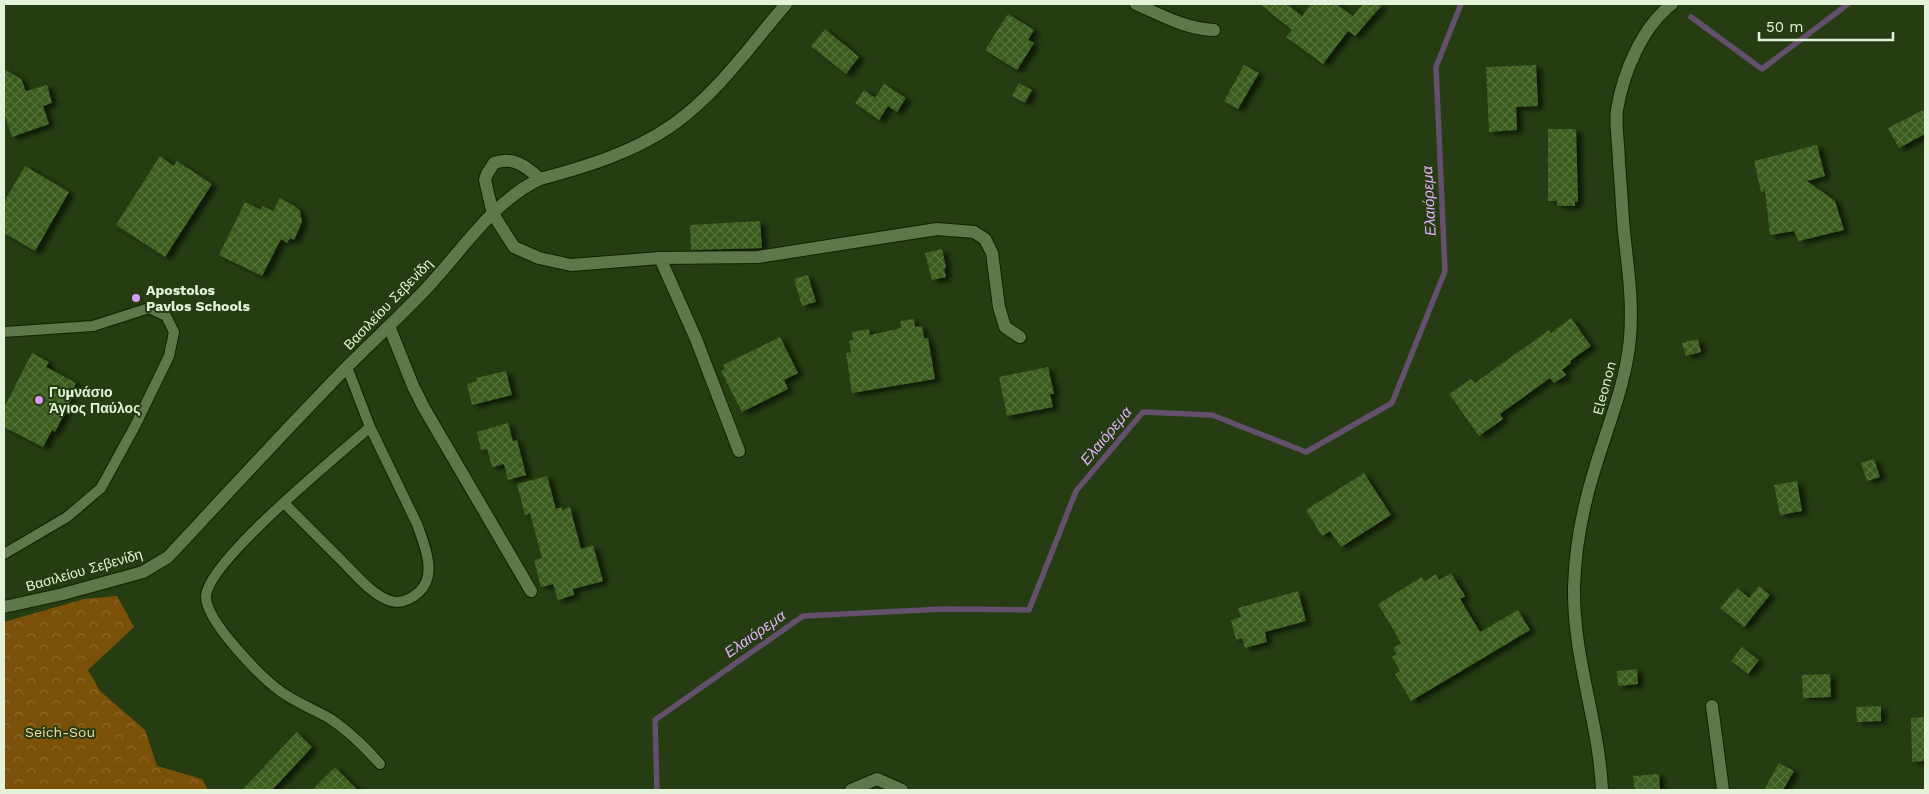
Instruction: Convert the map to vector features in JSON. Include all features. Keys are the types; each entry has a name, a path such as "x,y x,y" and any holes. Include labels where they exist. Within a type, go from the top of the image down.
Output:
{"street":[{"name":"Βασιλείου Σεβενίδη","path":"4,607 63,594 143,572 168,556 347,367 424,291 493,214 519,192 540,179 571,171 615,155 650,139 670,126 700,102 717,85 786,4"},
{"path":"1136,4 1183,25 1202,30 1214,30"},
{"name":"Eleonon","path":"1602,790 1599,760 1577,643 1574,602 1576,563 1591,480 1619,394 1626,368 1630,340 1632,294 1624,233 1617,113 1624,79 1641,41 1665,9 1672,4"},
{"path":"540,179 530,169 515,161 494,163 485,180 493,214 514,247 539,258 571,265 660,258 758,257 937,229 974,232 985,239 992,253 999,307 1005,327 1020,337"},
{"path":"660,258 696,339 740,451"},
{"path":"389,326 424,408 531,591"},
{"path":"1712,706 1723,790"},
{"path":"851,790 877,780 902,790"}],"lane":[{"path":"4,332 93,326 149,308 166,316 174,332 169,356 135,426 101,488 67,518 4,554"},
{"path":"284,503 366,585 382,597 390,601 405,601 420,592 427,580 426,551 417,524 370,427 347,367"},
{"path":"370,427 284,503 237,548 214,576 207,590 207,605 230,641 270,683 288,696 327,717 348,732 380,764"}],"green space":[{"name":"Seich-Sou","path":"117,596 134,627 88,670 100,691 145,730 157,766 202,779 208,790 4,790 4,622 84,599"}],"building":[{"path":"1260,4 1287,4 1302,16 1311,4 1336,4 1353,16 1363,4 1383,4 1355,36 1348,31 1323,64 1286,37 1292,30"},
{"path":"1008,14 1034,30 1028,40 1034,43 1017,70 985,50"},
{"path":"825,29 859,57 846,74 811,46"},
{"path":"1244,65 1259,73 1238,109 1224,101"},
{"path":"1536,65 1538,106 1516,107 1517,130 1489,132 1486,67"},
{"path":"4,69 21,79 26,91 47,85 52,103 43,106 49,124 12,137 4,113"},
{"path":"1019,83 1032,90 1025,103 1012,96"},
{"path":"884,84 906,98 897,112 888,106 879,120 855,103 864,90 875,98"},
{"path":"1925,109 1925,134 1899,148 1888,128"},
{"path":"1548,129 1576,129 1578,202 1575,202 1575,206 1557,206 1557,201 1548,201"},
{"path":"1817,145 1825,176 1807,181 1835,201 1844,230 1799,241 1794,231 1770,235 1765,191 1761,192 1754,161"},
{"path":"160,156 174,166 177,161 212,184 165,257 116,225"},
{"path":"25,166 69,192 35,251 4,233 4,202"},
{"path":"280,198 300,211 302,222 294,240 290,238 287,243 281,239 262,276 219,255 245,202 261,210 263,206 273,211"},
{"path":"760,221 762,248 691,250 690,225"},
{"path":"942,249 946,277 932,280 925,253"},
{"path":"808,275 816,302 802,306 794,279"},
{"path":"1571,318 1591,346 1570,361 1571,363 1562,370 1566,375 1554,383 1550,378 1500,414 1503,419 1479,436 1449,394 1471,379 1475,383 1549,330 1551,333"},
{"path":"914,319 915,327 922,326 924,338 928,338 935,379 852,393 846,353 851,352 849,341 853,340 852,332 869,329 870,335 901,328 900,321"},
{"path":"780,337 798,373 784,380 788,389 742,412 721,371 725,369 723,365"},
{"path":"1698,339 1701,352 1686,356 1682,343"},
{"name":"Γυμνάσιο Άγιος Παύλος","path":"32,353 49,362 46,367 76,383 67,399 71,400 55,432 52,430 43,447 4,427 4,408"},
{"path":"1048,367 1054,394 1050,394 1053,407 1007,416 999,377"},
{"path":"506,371 512,395 472,405 467,384 477,381 476,378"},
{"path":"508,423 513,441 517,440 526,475 508,480 504,464 492,467 487,449 481,450 477,432"},
{"path":"1874,459 1880,477 1867,481 1861,463"},
{"path":"1364,473 1391,515 1341,547 1330,531 1322,536 1306,510"},
{"path":"547,476 556,509 562,507 562,510 570,507 581,549 593,545 603,581 573,589 574,595 558,600 553,584 541,587 534,560 542,558 530,513 525,515 517,484"},
{"path":"1797,481 1802,511 1780,515 1774,485"},
{"path":"1451,573 1465,596 1460,599 1480,632 1518,610 1530,630 1411,701 1395,674 1400,671 1392,657 1397,654 1393,648 1401,643 1378,604 1422,577 1425,581 1436,574 1439,580"},
{"path":"1759,586 1770,595 1744,627 1720,608 1737,588 1749,598"},
{"path":"1298,591 1306,621 1265,632 1267,642 1245,648 1242,638 1236,640 1231,620 1241,617 1238,608"},
{"path":"1742,647 1759,660 1748,674 1731,661"},
{"path":"1637,669 1638,684 1618,686 1617,671"},
{"path":"1830,674 1831,697 1803,698 1802,675"},
{"path":"1881,706 1881,721 1857,722 1856,707"},
{"path":"1925,717 1925,761 1912,762 1911,718"},
{"path":"297,732 312,747 272,790 242,790"},
{"path":"1779,763 1794,771 1783,790 1764,790"},
{"path":"335,767 358,790 312,790"},
{"path":"1659,774 1660,790 1635,790 1633,776"}],"waterway":[{"name":"Ελαιόρεμα","path":"657,790 655,720 803,616 944,609 1029,610 1076,491 1143,412 1212,415 1306,452 1392,403 1445,271 1436,67 1461,4"},
{"path":"1691,17 1762,69 1848,4"}],"place":[{"name":"Apostolos Pavlos Schools","path":"136,298"},
{"name":"Γυμνάσιο Άγιος Παύλος","path":"39,400"}]}
